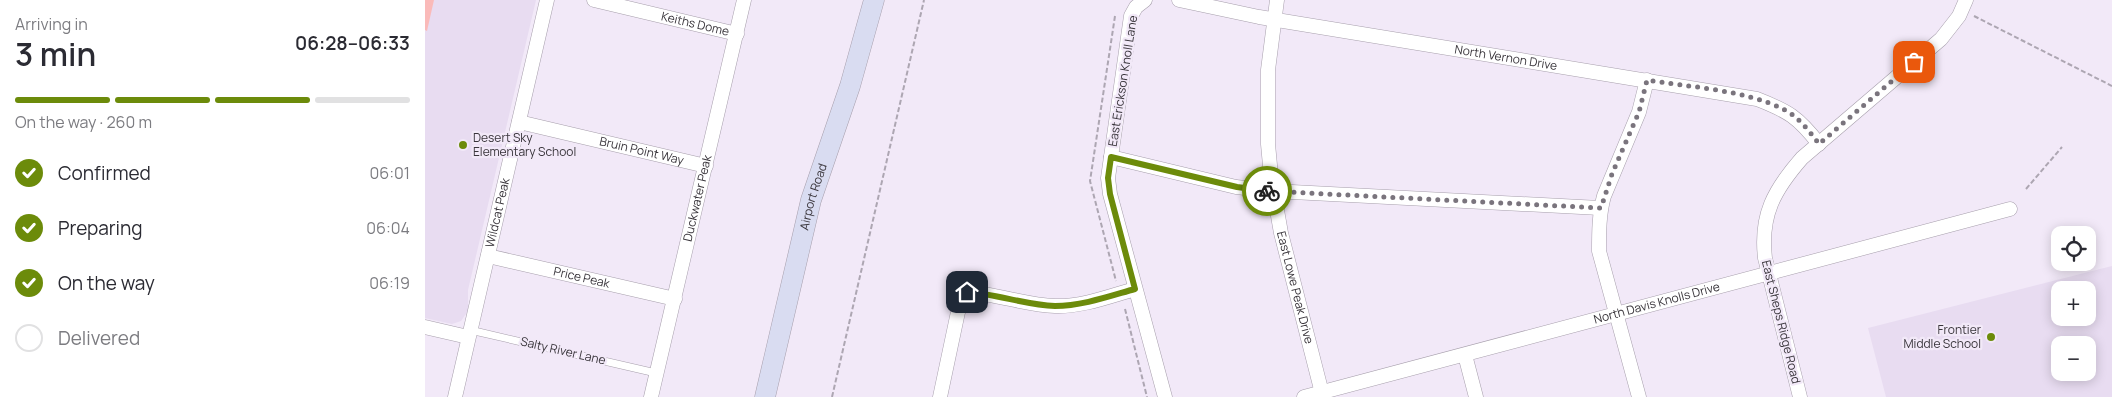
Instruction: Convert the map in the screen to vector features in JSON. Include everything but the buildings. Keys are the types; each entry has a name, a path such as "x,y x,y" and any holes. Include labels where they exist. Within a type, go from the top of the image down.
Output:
{"street":[{"name":"Wildcat Peak","path":"455,397 547,0"},
{"name":"Keiths Dome","path":"594,0 737,34"},
{"name":"Duckwater Peak","path":"651,397 745,0"},
{"name":"Airport Road","path":"765,397 811,200 850,86 874,0"},
{"name":"East Erickson Knoll Lane","path":"1144,0 1136,7 1131,16 1108,178 1110,194 1165,397"},
{"name":"North Vernon Drive","path":"1179,0 1274,19 1757,99 1785,110 1803,125 1819,144"},
{"name":"East Lowe Peak Drive","path":"1277,0 1268,70 1267,102 1268,144 1273,191 1281,233 1322,395"},
{"name":"East Sheps Ridge Road","path":"1801,397 1768,274 1763,240 1765,221 1771,201 1785,178 1819,144 1941,39 1959,16 1966,0"},
{"path":"1639,397 1599,251 1601,208 1612,174 1639,112 1647,80"},
{"name":"Bruin Point Way","path":"519,122 706,166"},
{"path":"1111,157 1237,187 1273,191 1601,208"},
{"name":"North Davis Knolls Drive","path":"1304,397 1322,395 2010,209"},
{"name":"Price Peak","path":"488,256 675,299"},
{"path":"940,397 958,312 967,292 988,294 1033,304 1057,306 1080,303 1135,289"},
{"path":"425,327 469,333"},
{"path":"1465,355 1476,397"}],"lane":[{"name":"Salty River Lane","path":"469,333 656,372"}],"path":[{"path":"832,397 924,0"},
{"path":"1971,15 2112,86"},
{"path":"2026,189 2062,147"},
{"path":"1125,309 1147,397"}],"shaded area":[{"name":"Desert Sky Elementary School","path":"425,0 536,0 468,290 468,311 461,321 452,324 425,318"},
{"path":"425,0 434,0 427,31 425,30"},
{"name":"Frontier Middle School","path":"2112,266 2112,397 1886,397 1868,328 2051,282 2051,326 2096,326 2096,281 2053,281"}],"way so far":[{"path":"1267,191 1601,208 1612,174 1639,112 1647,80 1757,99 1785,110 1811,133 1819,144 1914,62"}],"place":[{"name":"Desert Sky Elementary School","path":"463,145"},
{"name":"Frontier Middle School","path":"1991,337"}],"route":[{"path":"967,292 988,294 1033,304 1057,306 1080,303 1135,289 1110,194 1108,178 1111,157 1237,187 1267,191"}]}
